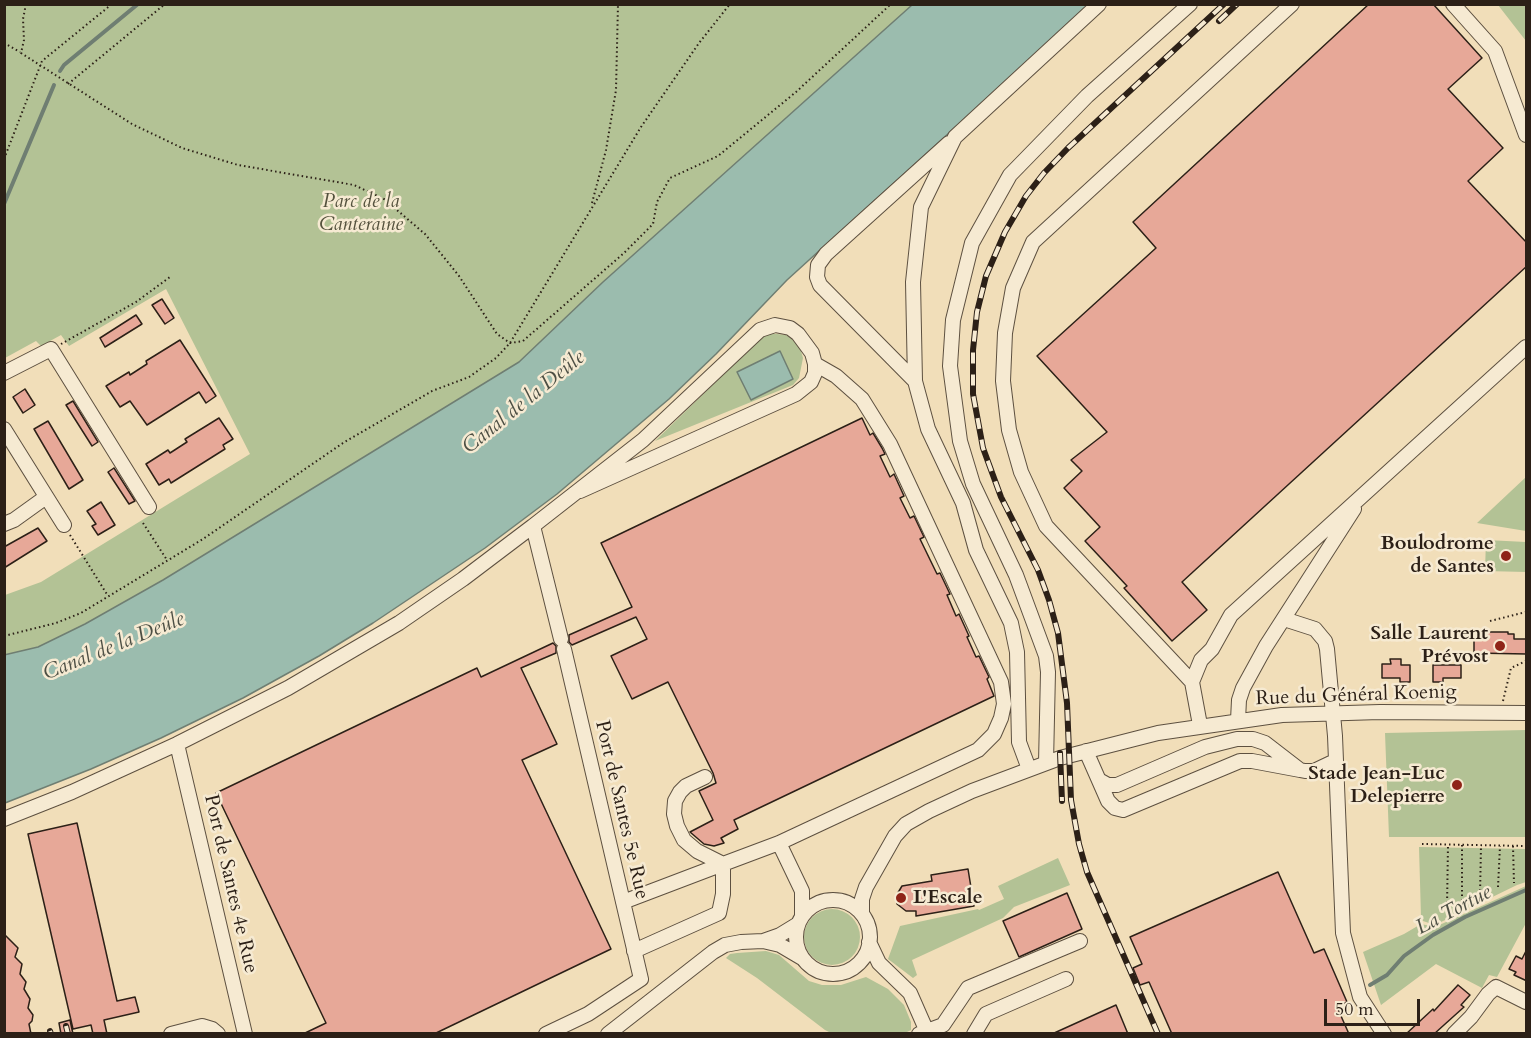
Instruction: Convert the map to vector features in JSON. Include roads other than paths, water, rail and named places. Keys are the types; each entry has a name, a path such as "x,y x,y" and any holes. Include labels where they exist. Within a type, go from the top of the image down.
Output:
{"street":[{"path":"915,381 820,285 817,277 818,265 826,254 1099,4"},
{"path":"1046,763 1048,672 1046,656 1016,574 973,484 960,441 950,366 952,320 972,243 1010,175 1087,96 1190,4"},
{"path":"1200,726 1191,682 1046,526 1021,472 1009,430 1003,381 1005,333 1013,288 1032,242 1292,4"},
{"path":"1453,4 1495,51 1527,135"},
{"path":"955,137 921,207 913,282 915,381 928,429 963,503 976,550 1011,623 1017,652 1019,742 1029,769"},
{"path":"4,819 72,792 177,744 288,688 399,623 463,579 580,491 643,440 760,330 775,325 790,328 806,344 815,364 815,373 811,382 796,394 580,491"},
{"path":"1191,682 1201,660 1212,649 1231,615 1527,346"},
{"path":"4,373 51,350 149,507"},
{"path":"622,902 779,843 978,750 994,734 1001,718 1004,704 1000,682 987,649 890,444 862,399 836,376 815,364"},
{"path":"4,429 64,525"},
{"path":"1238,720 1239,700 1243,688 1363,495"},
{"path":"4,524 14,520 46,497"},
{"name":"Port de Santes 5e Rue","path":"533,526 641,979 588,1014 546,1034"},
{"path":"1284,619 1315,629 1325,641 1333,712 1343,933 1360,997 1384,1034"},
{"name":"Rue du Général Koenig","path":"862,914 864,893 873,874 895,836 906,824 943,804 1046,763 1158,732 1238,720 1333,712 1527,713"},
{"path":"1099,780 1108,785 1117,785 1205,747 1244,739 1265,743 1300,770"},
{"name":"Port de Santes 4e Rue","path":"177,744 245,1034"},
{"path":"1086,751 1112,805 1123,810 1240,761 1252,760 1314,771 1335,761"},
{"path":"705,777 686,786 680,792 675,801 674,813 684,840 697,851 723,864"},
{"path":"779,843 797,877 803,896 796,941 802,958"},
{"path":"634,951 719,913 723,894 723,864"},
{"name":"Rue du Général Koenig","path":"833,901 861,886 873,874"},
{"path":"797,877 814,894 852,905 862,914 876,958 889,974 907,989 925,1033 943,1025 968,988 1080,941"},
{"path":"763,941 780,935 800,920 813,906 833,901"},
{"path":"608,1034 719,948 741,942 763,941 780,945 802,958 812,968 825,973 838,974 851,969 876,968 889,974"},
{"path":"851,969 862,959 870,942"},
{"path":"974,1034 986,1014 1066,979"},
{"path":"1454,1034 1496,987 1527,1002"},
{"path":"171,1034 202,1026 218,1034"}],"water":[{"name":"Canal de la Deûle","path":"912,5 1090,5 787,280 669,399 557,494 485,548 373,623 243,698 91,769 5,803 4,655 38,647 85,624 163,580 519,362 603,282"},
{"path":"780,351 793,379 751,400 737,372"}],"waterway":[{"path":"60,71 64,65 138,4"},
{"path":"4,204 54,85"},
{"name":"La Tortue","path":"1370,985 1387,975 1404,956 1433,935 1465,917 1526,890"}],"railway":[{"path":"1158,1034 1087,872 1079,844 1071,800 1067,703 1058,633 1038,570 1001,497 983,448 973,394 973,350 977,312 986,276 1005,232 1026,196 1068,148 1224,4"},
{"path":"1219,21 1237,4"},
{"path":"1060,753 1062,801"},
{"path":"66,1026 68,1034"}],"place":[{"name":"Boulodrome de Santes","path":"1506,556"},
{"name":"Salle Laurent Prévost","path":"1500,646"},
{"name":"Stade Jean-Luc Delepierre","path":"1457,785"},
{"name":"L'Escale","path":"901,898"}],"park label":[{"name":"Parc de la Canteraine","path":"361,214"}]}
